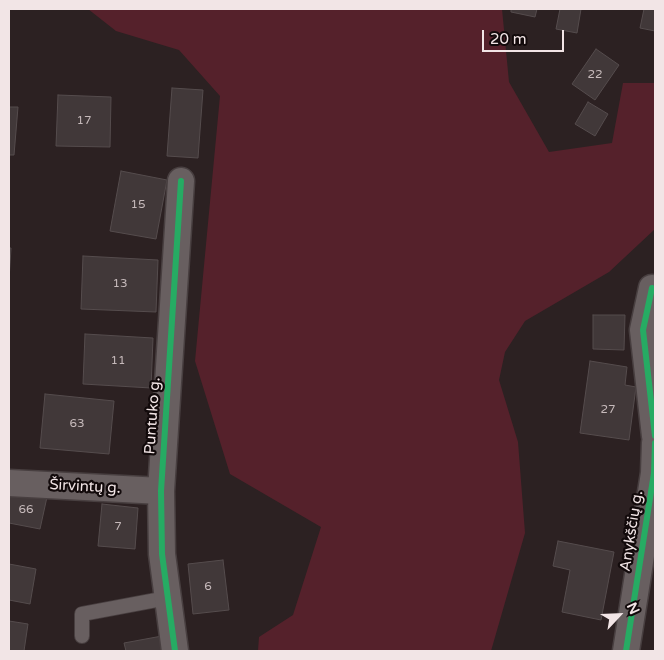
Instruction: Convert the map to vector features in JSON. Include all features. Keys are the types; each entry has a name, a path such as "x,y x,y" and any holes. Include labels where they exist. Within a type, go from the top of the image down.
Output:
{"street":[{"name":"Puntuko g.","path":"175,651 162,554 161,491 182,181"},
{"path":"652,288 643,330 655,436"},
{"name":"Anykščių g.","path":"626,651 654,474 655,443"},
{"name":"Širvintų g.","path":"9,483 161,491"}],"lane":[{"path":"82,636 82,614 167,598"}],"shaded area":[{"path":"88,9 502,9 509,82 549,152 612,143 623,83 655,83 655,229 609,272 525,321 505,352 499,380 518,442 525,533 491,651 258,651 259,637 293,615 321,527 230,474 195,361 220,96 179,50 116,31"}],"building":[{"path":"511,9 537,9 535,17 511,12"},
{"path":"560,9 581,9 577,33 556,29"},
{"path":"644,9 655,9 655,31 640,28"},
{"path":"596,49 619,65 595,100 572,84"},
{"path":"172,88 203,90 198,158 167,156"},
{"path":"58,95 111,97 110,147 56,146"},
{"path":"588,102 608,114 595,136 575,124"},
{"path":"9,107 18,107 14,155 9,155"},
{"path":"121,171 167,180 156,239 110,231"},
{"path":"9,248 11,248 9,280"},
{"path":"83,256 158,260 156,312 81,309"},
{"path":"593,315 625,315 624,350 593,349"},
{"path":"85,334 153,338 151,388 83,384"},
{"path":"590,361 627,367 625,385 636,387 629,440 580,433"},
{"path":"45,394 114,401 109,454 40,448"},
{"path":"9,490 47,497 40,529 9,523"},
{"path":"102,504 138,508 135,549 98,546"},
{"path":"558,541 614,552 601,620 562,612 570,570 553,566"},
{"path":"223,560 229,610 193,614 188,564"},
{"path":"9,564 36,569 30,604 9,600"},
{"path":"9,621 28,624 24,651 9,651"},
{"path":"162,636 165,651 126,651 124,643"}],"cycle path":[{"path":"175,651 162,554 161,491 181,181"},
{"path":"652,288 643,330 655,436"},
{"path":"626,651 654,473 655,443"}]}
